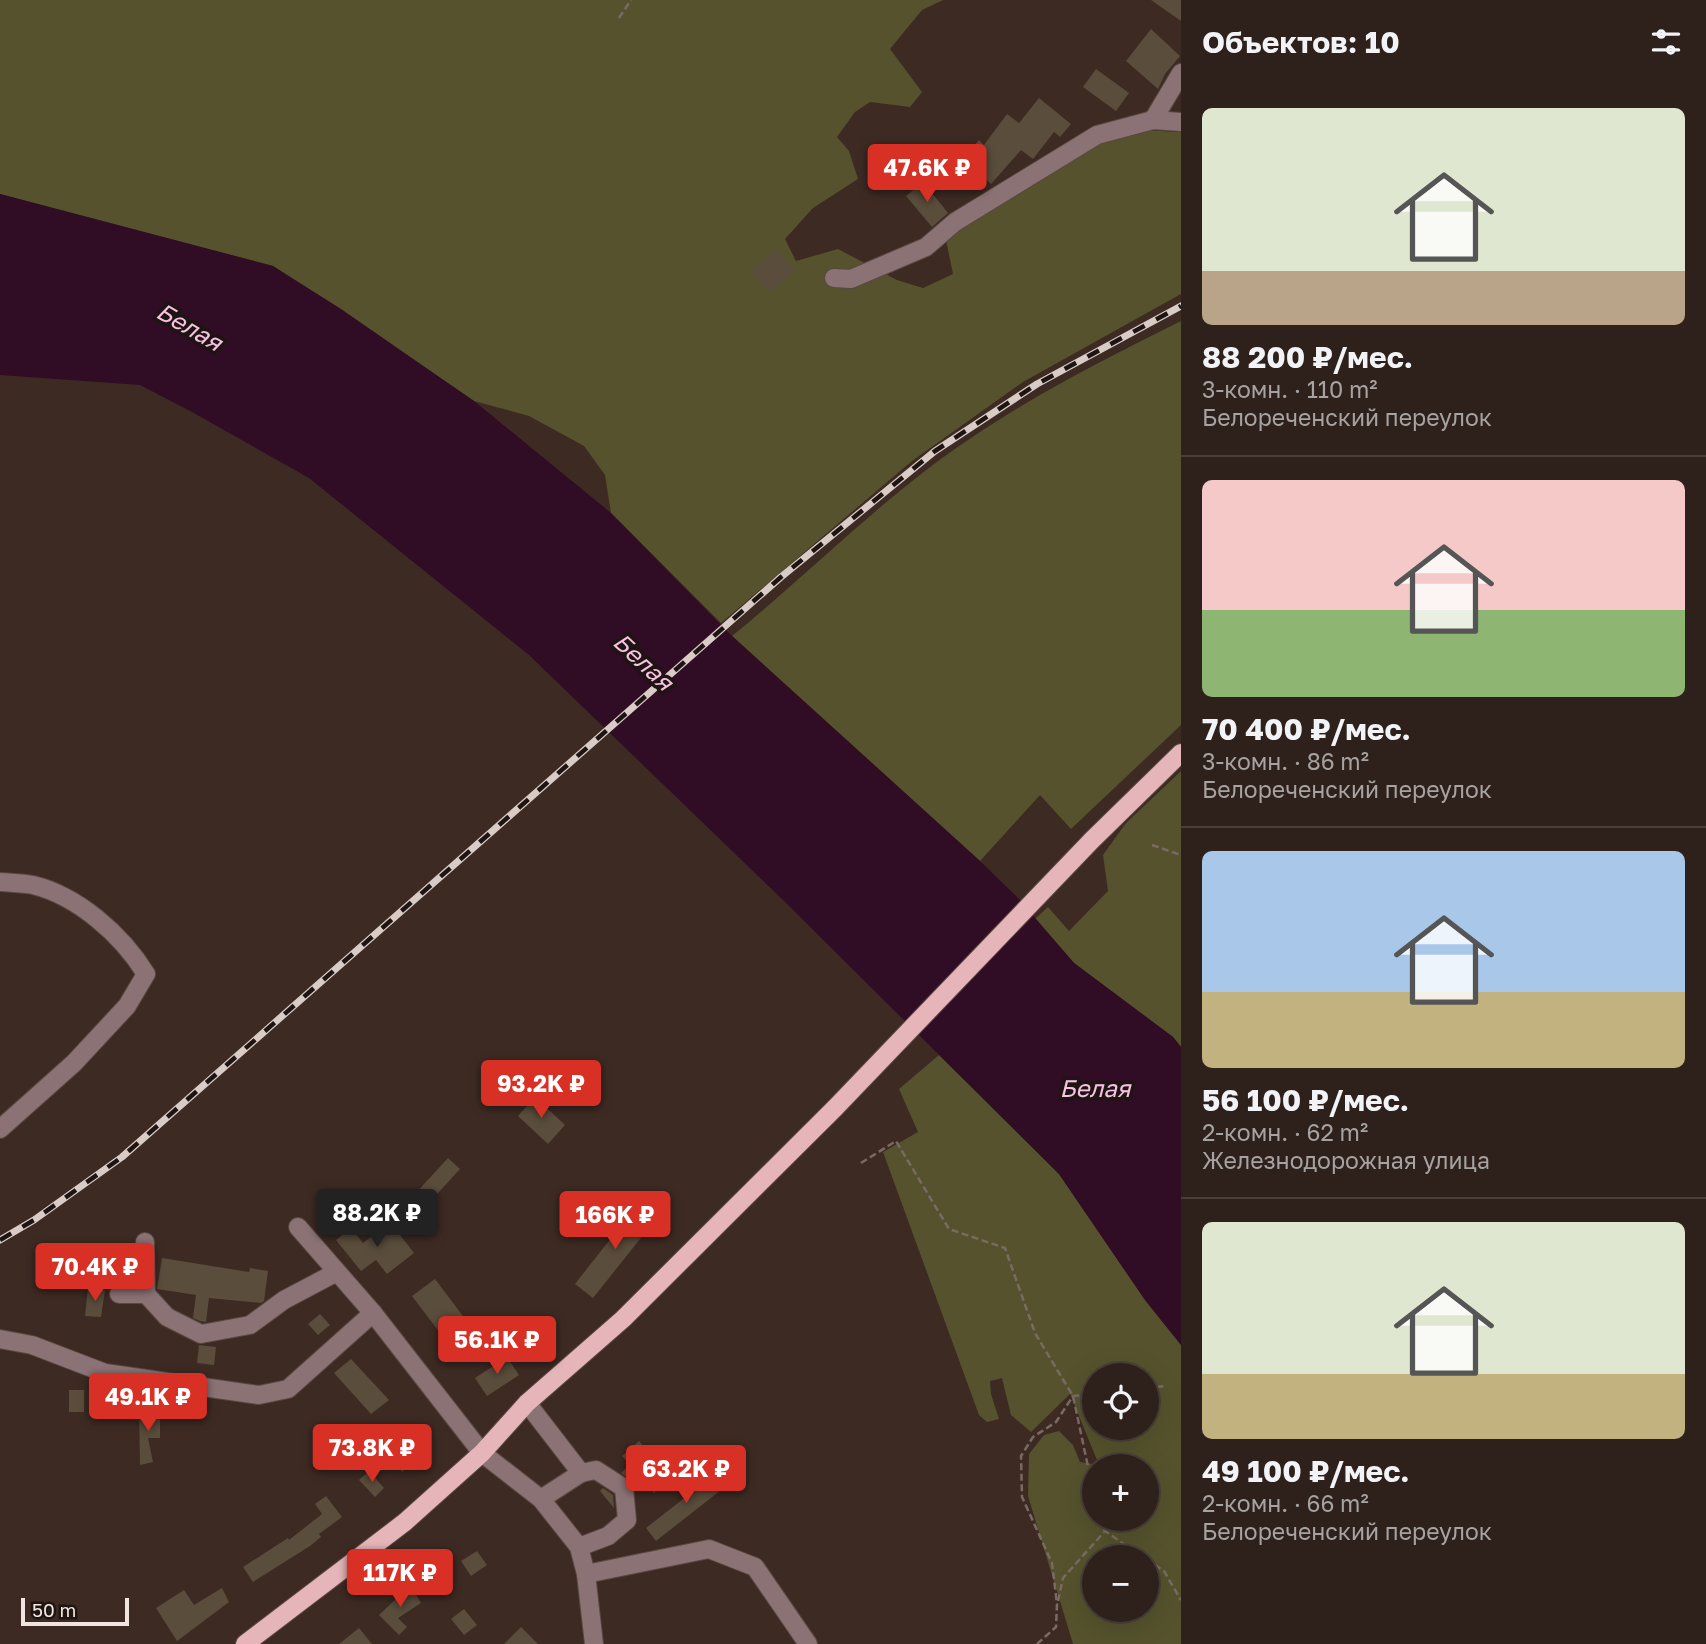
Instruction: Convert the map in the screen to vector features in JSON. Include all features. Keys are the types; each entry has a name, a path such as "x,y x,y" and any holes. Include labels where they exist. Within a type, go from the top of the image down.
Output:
{"main road":[{"path":"245,1644 405,1522 482,1453 527,1403 623,1318 835,1108 1092,840 1181,754"}],"street":[{"path":"1153,120 1181,73"},
{"path":"834,278 851,279 926,247 955,222 1097,135 1153,120 1181,122"},
{"path":"0,882 32,885 88,912 130,951 146,974 127,1006 74,1063 0,1129"},
{"path":"298,1227 373,1313 482,1453 541,1499 579,1547 586,1574 594,1644"},
{"path":"145,1242 146,1294 167,1317 201,1334 250,1325 284,1300 338,1272"},
{"path":"119,1294 146,1294"},
{"path":"0,1339 32,1345 105,1373 259,1395 288,1389 373,1313"},
{"path":"527,1403 581,1473"},
{"path":"541,1499 581,1473 596,1470 624,1488 627,1520 608,1536 579,1547"},
{"path":"586,1574 709,1549 755,1567 808,1644"}],"path":[{"path":"619,18 631,0"},
{"path":"1152,845 1181,855"},
{"path":"861,1163 896,1141 949,1229 1005,1248 1035,1332 1073,1396 1085,1454"},
{"path":"1159,1387 1167,1386"},
{"path":"1073,1396 1082,1395"},
{"path":"1037,1644 1056,1627 1057,1604 1052,1563 1022,1497 1021,1456 1033,1437 1056,1422 1073,1396"},
{"path":"1057,1604 1063,1578 1105,1531 1126,1545"},
{"path":"1159,1568 1164,1571 1181,1600"}],"shaded area":[{"path":"0,0 943,0 922,10 890,49 922,92 910,107 870,102 855,112 837,137 849,151 858,179 813,208 785,239 796,261 838,249 897,280 923,288 953,274 946,240 987,207 1034,177 1083,151 1132,132 1181,132 1181,294 1023,382 912,461 721,623 611,513 605,475 584,446 529,416 474,401 273,266 0,194"},
{"path":"1181,321 1181,725 1071,829 1040,795 980,861 732,636 939,460 1047,391"},
{"path":"1181,771 1181,1047 1173,1037 1074,963 1035,919 1048,907 1069,931 1108,891 1103,855 1126,823"},
{"path":"939,1055 1059,1174 1145,1300 1181,1345 1181,1644 1073,1644 1028,1496 1029,1454 1044,1435 1059,1431 1073,1445 1082,1462 1082,1531 1159,1531 1159,1454 1095,1454 1089,1440 1159,1440 1159,1363 1082,1363 1082,1423 1070,1394 1031,1432 1011,1415 1002,1378 990,1381 999,1419 987,1422 979,1415 883,1152 918,1132 899,1089"}],"water":[{"name":"Белая","path":"0,194 273,266 341,309 474,401 611,513 732,636 980,861 1018,898 1074,963 1173,1037 1181,1047 1181,1345 1145,1300 1059,1174 784,901 529,655 309,478 192,412 140,385 0,375"}],"building":[{"path":"1151,0 1181,0 1181,21"},
{"path":"1151,29 1180,56 1165,74 1158,89 1126,61"},
{"path":"1096,69 1129,93 1116,111 1083,87"},
{"path":"1039,98 1071,124 1060,137 1054,132 1033,159 1021,150 991,184 962,159 979,140 984,145 1007,114 1019,123"},
{"path":"923,182 948,213 932,227 906,196"},
{"path":"776,249 795,270 769,292 751,271"},
{"path":"535,1097 565,1125 548,1144 518,1116"},
{"path":"448,1158 460,1169 415,1218 403,1207"},
{"path":"637,1205 656,1219 593,1298 575,1284"},
{"path":"390,1222 414,1253 387,1274 376,1260 361,1271 336,1240 351,1228 363,1243"},
{"path":"162,1258 249,1272 250,1268 268,1271 264,1301 261,1303 209,1298 206,1322 200,1321 193,1318 196,1295 157,1289"},
{"path":"435,1279 466,1320 443,1337 412,1296"},
{"path":"88,1288 105,1290 101,1317 85,1316"},
{"path":"320,1314 330,1325 318,1335 308,1324"},
{"path":"199,1345 216,1347 214,1365 197,1363"},
{"path":"507,1357 519,1375 487,1396 475,1378"},
{"path":"351,1359 389,1400 371,1414 334,1373"},
{"path":"69,1390 84,1390 84,1412 69,1412"},
{"path":"139,1410 160,1410 160,1438 148,1438 153,1462 140,1465"},
{"path":"639,1441 671,1478 654,1493 645,1483 636,1491 633,1482 621,1473 630,1465 622,1456"},
{"path":"397,1446 412,1464 402,1472 388,1453"},
{"path":"703,1469 721,1490 656,1541 646,1528 692,1492 685,1484"},
{"path":"369,1471 384,1488 375,1497 359,1480"},
{"path":"603,1488 613,1495 614,1508 600,1491"},
{"path":"326,1496 342,1517 319,1534 321,1537 310,1546 253,1582 243,1567 288,1538 289,1540 322,1514 315,1504"},
{"path":"477,1551 487,1565 471,1576 461,1561"},
{"path":"410,1585 421,1603 398,1618 407,1627 399,1635 379,1615 397,1598 395,1595"},
{"path":"222,1588 229,1602 177,1641 156,1608 184,1590 194,1605"},
{"path":"464,1609 477,1625 464,1635 451,1619"},
{"path":"521,1627 538,1644 504,1644"},
{"path":"359,1628 372,1644 339,1644"}],"railway":[{"path":"0,1240 34,1220 122,1157 781,577 935,451 1037,384 1181,306"}]}
